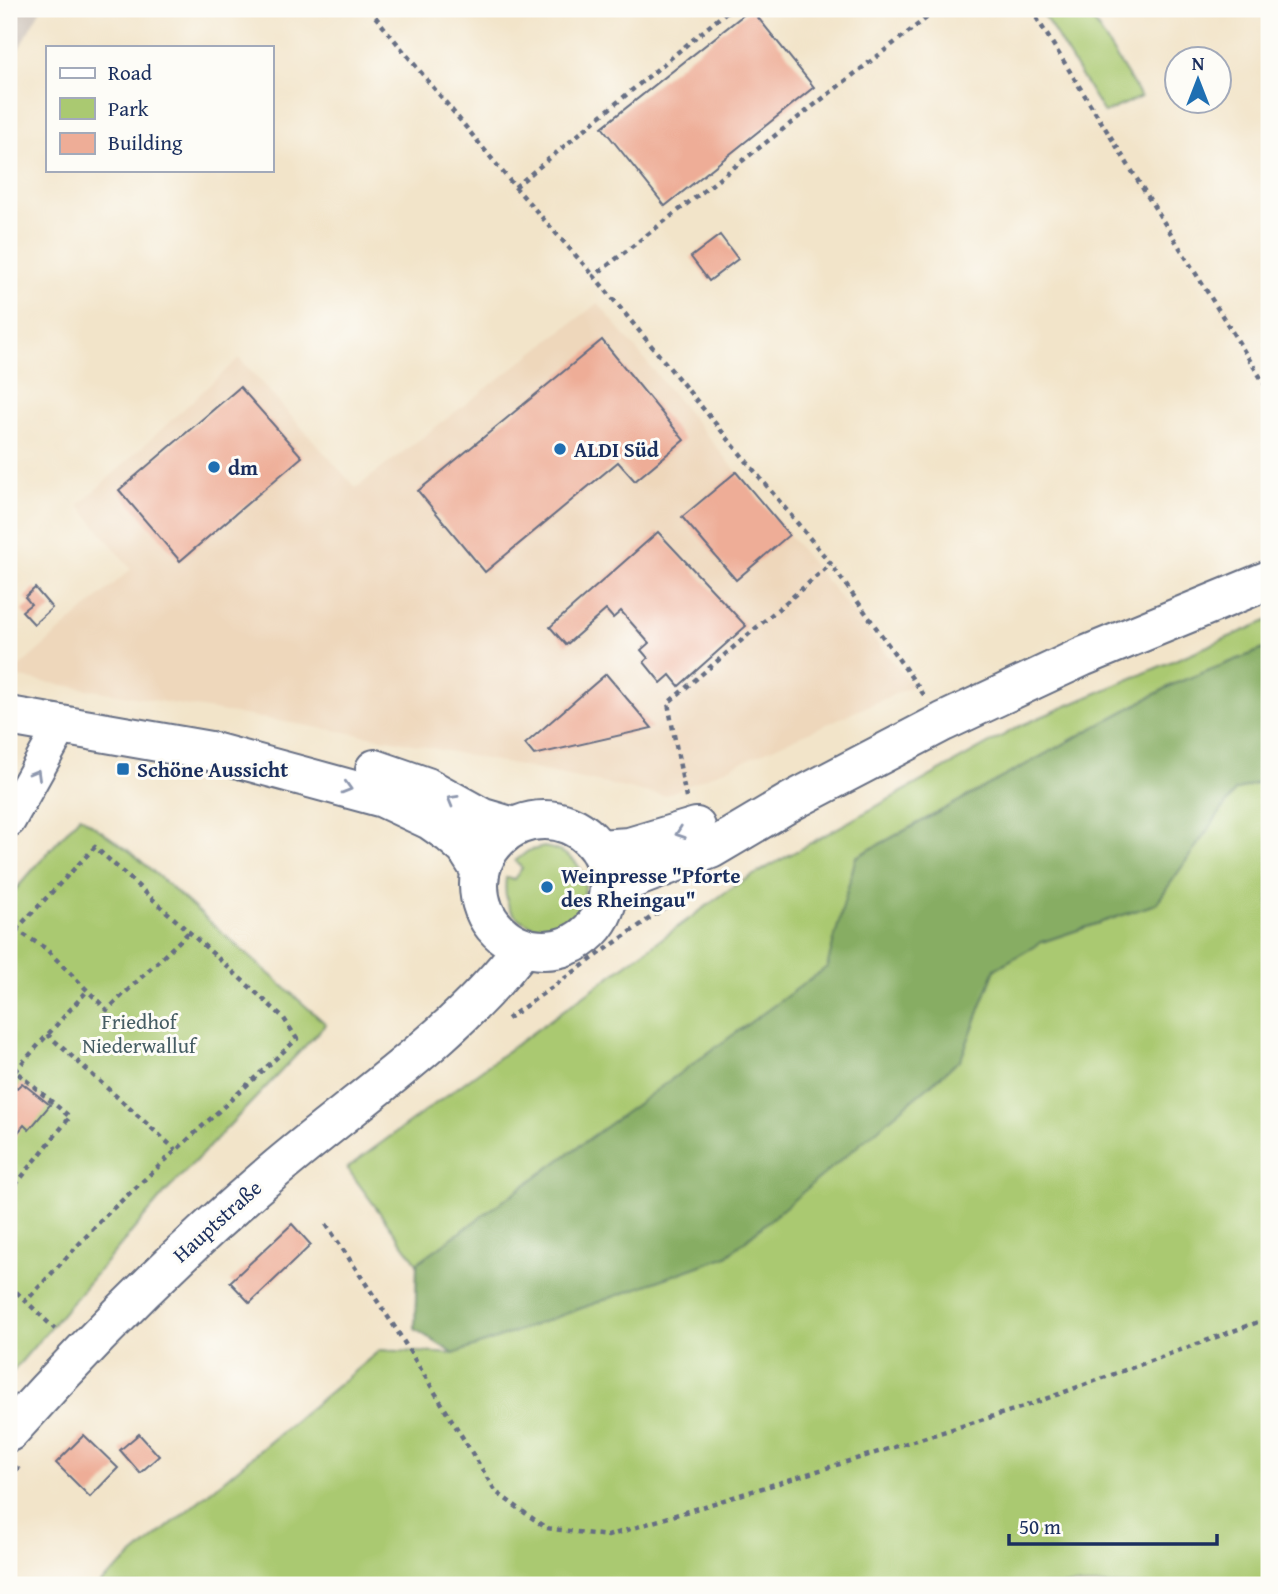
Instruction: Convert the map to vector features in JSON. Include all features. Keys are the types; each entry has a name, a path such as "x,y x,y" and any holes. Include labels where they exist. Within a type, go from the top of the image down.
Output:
{"street":[{"path":"609,888 711,849 792,801 943,722 1184,612 1269,580"},
{"path":"9,716 210,751 383,798 407,808 450,834 466,848 481,870"},
{"path":"9,820 61,727"},
{"path":"210,751 295,753 350,762 427,787 484,818 514,827"},
{"path":"598,849 629,847 792,801"},
{"path":"529,821 560,822 581,832 598,849 604,861 609,888 601,916 580,938 553,949 523,947 498,931 488,919 479,895 481,870 493,845 514,827 529,821"},
{"name":"Hauptstraße","path":"445,1031 478,973 488,919"},
{"name":"Hauptstraße","path":"9,1432 85,1348 175,1259 277,1167 371,1094 445,1031 481,998 523,947"}],"path":[{"path":"369,9 515,187 594,276 831,564 943,722"},
{"path":"515,187 730,9"},
{"path":"594,276 938,9"},
{"path":"1031,9 1269,391"},
{"path":"692,829 668,703 831,564"},
{"path":"9,937 95,846 283,1017 297,1039 106,1215 26,1301"},
{"path":"15,929 45,948 107,1010 189,932"},
{"path":"9,1193 70,1117 12,1071 87,991"},
{"path":"47,1034 176,1150"},
{"path":"326,1224 396,1329 496,1492 547,1528 608,1536 1023,1407 1269,1318"},
{"path":"9,1285 55,1329"}],"shaded area":[{"path":"9,9 41,9 9,66"},
{"path":"598,303 913,686 664,796 393,740 9,676 131,569 79,505 239,358 356,488"}],"green space":[{"path":"1040,9 1086,9 1141,97 1104,113"},
{"path":"1269,620 1269,647 1174,684 856,857 828,967 417,1263 347,1168 734,886 1022,725"},
{"path":"1269,647 1269,778 1235,791 1156,904 1042,942 995,969 961,1059 727,1256 454,1354 415,1329 417,1263 827,967 856,857 1174,684"},
{"path":"1269,778 1269,1585 98,1585 380,1350 454,1354 961,1059 995,969 1042,942 1156,904 1235,791"},
{"name":"Friedhof Niederwalluf","path":"80,816 132,853 326,1024 164,1194 9,1376 9,897"},
{"path":"544,847 567,855 580,869 585,885 582,902 573,916 559,926 541,928 521,920 512,912 507,901 505,883 506,877 514,879 522,868 515,861 528,851"}],"building":[{"path":"751,9 814,87 665,206 602,127"},
{"path":"720,235 738,259 709,281 691,257"},
{"path":"602,340 684,440 635,481 618,462 485,572 418,491"},
{"path":"240,387 302,457 180,561 119,490"},
{"path":"736,472 789,535 736,580 682,517"},
{"path":"658,532 746,626 679,686 670,675 661,683 644,662 648,658 641,650 649,643 621,611 613,618 606,610 566,645 550,627"},
{"path":"35,588 52,608 34,624 22,611 31,604 25,597"},
{"path":"606,674 652,728 534,755 525,744"},
{"path":"9,1081 17,1088 22,1083 50,1105 29,1130 24,1125 11,1141"},
{"path":"292,1224 311,1245 250,1303 230,1282"},
{"path":"139,1434 159,1456 140,1473 120,1450"},
{"path":"84,1435 118,1468 90,1497 56,1463"}],"railway":[{"path":"9,25 17,9"}],"place":[{"name":"ALDI Süd","path":"560,449"},
{"name":"dm","path":"214,467"},
{"name":"Schöne Aussicht","path":"123,769"},
{"name":"Weinpresse \"Pforte des Rheingau\"","path":"547,887"}]}
